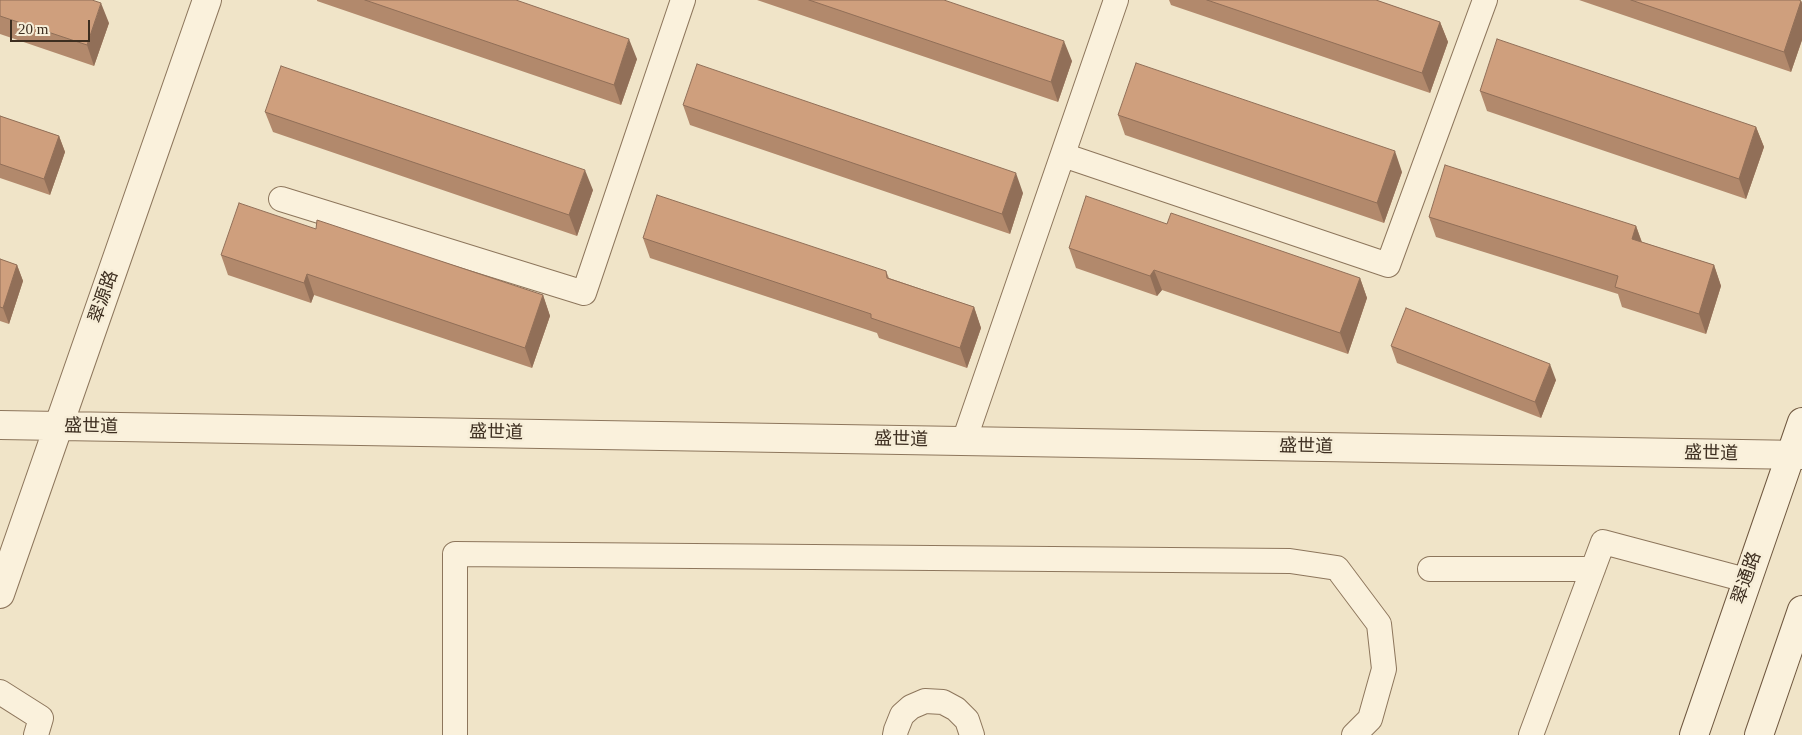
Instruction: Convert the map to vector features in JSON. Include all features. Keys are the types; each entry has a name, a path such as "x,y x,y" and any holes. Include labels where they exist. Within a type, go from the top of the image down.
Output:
{"street":[{"name":"翠源路","path":"0,594 207,0"},
{"path":"281,199 584,293 683,0"},
{"path":"964,441 1116,0"},
{"path":"1063,155 1388,265 1485,0"},
{"name":"翠通路","path":"1694,735 1746,580 1796,455 1802,422"},
{"name":"盛世道","path":"0,425 1796,455"},
{"path":"1531,735 1603,542 1746,580"},
{"path":"455,735 455,554 1290,561 1337,568 1379,624 1384,669 1370,719 1354,735"},
{"path":"1430,569 1593,568"},
{"path":"1759,735 1802,610"},
{"path":"0,692 41,718 36,735"},
{"path":"895,735 902,716 911,707 925,702 943,702 956,708 967,720 972,735"}],"building":[{"path":"0,0 92,0 101,3 87,45 0,16"},
{"path":"365,0 516,0 629,39 614,85"},
{"path":"809,0 944,0 1064,41 1051,82"},
{"path":"1207,0 1376,0 1440,22 1422,73"},
{"path":"1631,0 1799,0 1801,1 1784,52"},
{"path":"1497,39 1756,127 1739,179 1480,91"},
{"path":"1136,63 1395,151 1377,203 1118,115"},
{"path":"697,64 1016,173 1002,214 683,105"},
{"path":"281,66 585,170 569,215 265,112"},
{"path":"0,116 59,136 44,179 0,164"},
{"path":"1445,165 1636,226 1632,239 1714,265 1699,314 1615,287 1618,276 1429,217"},
{"path":"657,195 886,271 887,278 974,307 960,348 871,318 871,314 643,238"},
{"path":"1086,196 1167,224 1171,213 1360,278 1340,333 1154,270 1150,276 1069,248"},
{"path":"239,203 316,229 317,220 543,295 525,348 307,274 304,283 221,255"},
{"path":"0,259 17,265 3,308 0,307"},
{"path":"1406,308 1550,364 1535,402 1391,346"}]}
